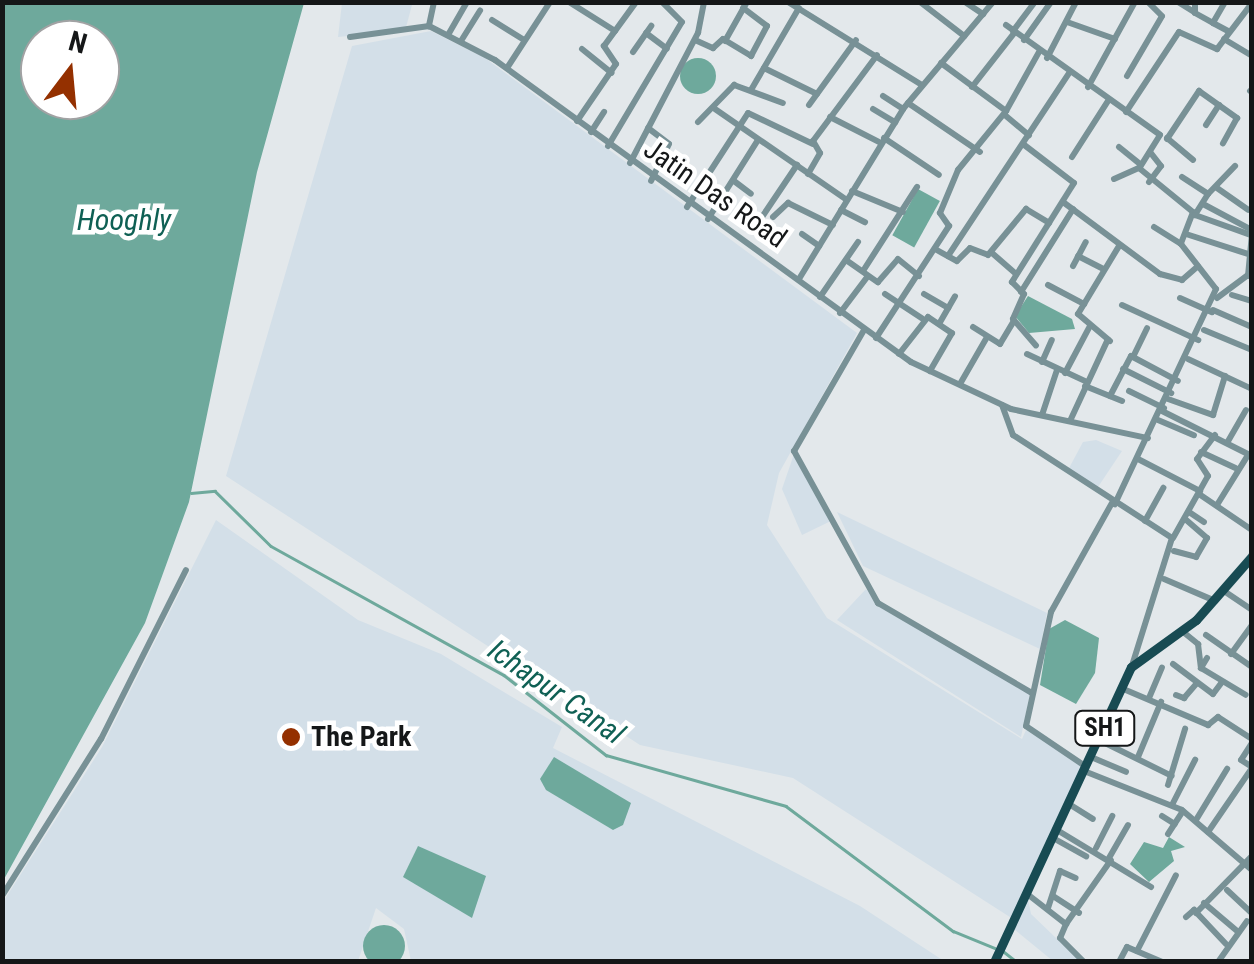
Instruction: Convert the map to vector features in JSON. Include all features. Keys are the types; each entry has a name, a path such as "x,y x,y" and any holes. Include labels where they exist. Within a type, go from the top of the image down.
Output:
{"main road":[{"name":"SH1","path":"994,962 1131,668 1215,602 1252,556"}],"street":[{"path":"350,37 429,26 434,2"},
{"path":"448,35 467,2"},
{"path":"507,69 550,2"},
{"path":"569,2 580,5 615,31"},
{"path":"577,121 612,73 617,60 604,46 636,2"},
{"path":"630,163 695,40 704,2"},
{"path":"788,2 856,40 922,85"},
{"path":"920,2 932,6 964,36"},
{"path":"965,2 984,14"},
{"path":"799,279 882,140 922,85 993,2"},
{"path":"972,87 1035,2"},
{"path":"1024,40 1051,2"},
{"path":"1047,58 1076,2"},
{"path":"1092,2 1106,2"},
{"path":"1088,88 1135,2"},
{"path":"1128,76 1162,16 1148,2"},
{"path":"1178,2 1213,23 1252,56"},
{"path":"1195,2 1195,13"},
{"path":"1213,23 1224,2"},
{"path":"608,146 682,18 663,3"},
{"path":"1126,112 1181,30 1214,49 1252,3"},
{"path":"695,40 712,48 725,41 745,6 767,26 749,56 725,41"},
{"path":"750,91 799,8"},
{"path":"460,41 480,11"},
{"path":"492,20 523,39"},
{"path":"1067,22 1115,39"},
{"path":"1006,24 1088,88 1193,160"},
{"name":"Jatin Das Road","path":"429,26 507,69 650,180 799,279 900,354 1002,405 1148,438"},
{"path":"633,52 648,30 667,49"},
{"path":"809,105 856,40"},
{"path":"582,48 612,73"},
{"path":"876,338 935,250 952,181 980,152 1039,52"},
{"path":"812,144 877,54"},
{"path":"941,63 1029,135"},
{"path":"764,68 817,94"},
{"path":"948,256 1069,73"},
{"path":"698,122 734,84 783,103"},
{"path":"1114,179 1140,166 1192,93 1238,118 1224,143"},
{"path":"883,96 980,152"},
{"path":"1072,157 1108,101"},
{"path":"1206,125 1220,105"},
{"path":"714,108 847,200"},
{"path":"873,108 895,122"},
{"path":"591,132 604,112"},
{"path":"688,207 719,170 738,124 750,114 812,144 820,153 808,174"},
{"path":"830,117 882,140 939,176"},
{"path":"648,128 669,144 650,180"},
{"path":"708,219 758,140"},
{"path":"1021,292 1011,284 1073,181 1024,144"},
{"path":"1118,147 1140,166 1149,182 1194,215 1251,233"},
{"path":"1149,182 1161,166 1150,152"},
{"path":"762,217 797,165"},
{"path":"1181,244 1208,194 1235,166"},
{"path":"1182,176 1208,194"},
{"path":"734,181 751,194"},
{"path":"840,313 918,187"},
{"path":"1217,188 1248,210"},
{"path":"852,191 903,212"},
{"path":"1063,202 1119,246 1175,280 1198,266"},
{"path":"773,217 788,203 833,225"},
{"path":"1204,204 1251,233"},
{"path":"935,250 948,256 992,252 1026,209 1049,223"},
{"path":"974,326 1000,344 1014,321 1021,292 1073,209"},
{"path":"842,210 865,222"},
{"path":"1154,228 1181,244 1217,298"},
{"path":"1232,295 1250,274 1251,233"},
{"path":"802,234 819,246"},
{"path":"1186,234 1248,254"},
{"path":"820,296 858,242"},
{"path":"1073,266 1086,242"},
{"path":"1070,421 1109,340 1078,318 1119,246"},
{"path":"992,252 1016,274"},
{"path":"1078,256 1103,269"},
{"path":"846,260 882,281 898,260 919,276"},
{"path":"1048,285 1084,304"},
{"path":"885,294 923,319 940,324 952,335 930,371"},
{"path":"924,294 948,308"},
{"path":"1217,298 1232,295 1252,301"},
{"path":"940,324 955,296"},
{"path":"1180,298 1252,326"},
{"path":"1217,298 1138,458 1051,612 1032,693 1028,730 1183,811 1248,868"},
{"path":"1122,305 1198,340"},
{"path":"900,354 923,319"},
{"path":"1014,321 1036,345"},
{"path":"1042,414 1061,372 1090,326"},
{"path":"1110,396 1147,328"},
{"path":"864,330 794,451 878,603 1032,693"},
{"path":"1204,330 1252,350"},
{"path":"960,384 987,337"},
{"path":"1042,362 1052,340"},
{"path":"1026,354 1122,401"},
{"path":"1133,356 1178,380"},
{"path":"1188,359 1252,389"},
{"path":"1123,369 1194,435"},
{"path":"1165,406 1213,415 1224,376"},
{"path":"1130,391 1165,406 1250,456 1235,468 1217,505"},
{"name":"Jatin Das Road","path":"1002,405 1014,435 1113,504 1172,538"},
{"path":"1227,443 1246,410"},
{"path":"1131,668 1174,551 1172,538 1209,471 1198,464 1201,452 1215,435"},
{"path":"1201,452 1235,468"},
{"path":"1138,458 1200,492 1252,530"},
{"path":"1252,476 1252,484"},
{"path":"1145,521 1163,488"},
{"path":"1187,516 1204,522"},
{"path":"1174,551 1196,558 1207,538 1187,516"},
{"path":"2,896 101,740 186,570"},
{"path":"1164,579 1215,602"},
{"path":"1224,590 1251,608"},
{"path":"1231,654 1252,625"},
{"path":"1182,631 1198,644 1201,668 1249,696 1252,685"},
{"path":"1206,636 1252,668"},
{"path":"1201,668 1207,658"},
{"path":"1173,664 1214,694 1222,682"},
{"path":"1149,698 1162,668"},
{"path":"1176,695 1184,698 1196,683"},
{"path":"1121,688 1162,702 1208,725 1218,717 1252,741 1241,760 1252,768 1249,778 1208,832"},
{"path":"1138,757 1162,702"},
{"path":"1168,785 1172,776 1168,760 1184,728"},
{"path":"1099,740 1172,776"},
{"path":"1172,806 1195,760"},
{"path":"1087,764 1126,772"},
{"path":"1196,820 1227,768"},
{"path":"1069,804 1093,818"},
{"path":"1168,834 1183,811"},
{"path":"1096,848 1112,816"},
{"path":"1162,816 1174,824"},
{"path":"1084,962 1060,938 1066,924 1079,913 1128,825"},
{"path":"1055,834 1096,848 1152,886"},
{"path":"1055,834 1086,856"},
{"path":"1227,890 1248,868 1252,856"},
{"path":"1048,908 1060,871 1076,878"},
{"path":"1137,951 1176,875"},
{"path":"1186,917 1196,913 1219,885 1249,917 1226,944 1218,962"},
{"path":"1026,893 1066,924"},
{"path":"1053,896 1079,913"},
{"path":"1204,903 1238,932"},
{"path":"1196,913 1226,944"},
{"path":"1119,962 1126,946 1161,961"}],"shaded area":[{"path":"342,3 412,5 405,31 338,37"},
{"path":"431,31 485,58 857,333 779,473 767,525 827,618 1022,739 1026,730 1085,766 1013,919 793,778 640,745 226,476 352,46"},
{"path":"1096,440 1122,451 1096,490 1068,470 1083,442"},
{"path":"794,454 835,519 802,535 782,489"},
{"path":"837,512 1047,613 1040,649 863,566"},
{"name":"The Park","path":"216,520 358,620 441,654 562,727 553,748 860,906 944,961 411,961 404,929 376,908 358,961 3,962 3,902 102,747"},
{"path":"866,589 883,609 1030,693 1021,737 837,620"},
{"path":"1028,899 1031,914 1080,961 1053,961 1014,929"}],"water":[{"name":"Hooghly","path":"3,2 304,3 257,172 189,502 145,623 3,881"},
{"path":"698,58 711,63 716,76 711,89 698,94 685,89 680,76 685,63"},
{"path":"918,189 940,201 914,247 892,235"},
{"path":"1028,296 1072,319 1075,329 1029,333 1015,316"},
{"path":"1065,620 1099,638 1095,673 1076,704 1040,685 1049,629"},
{"path":"554,757 631,803 623,825 613,830 546,790 540,779"},
{"path":"1169,837 1185,847 1171,851 1174,861 1149,882 1130,864 1144,842 1163,848"},
{"path":"418,846 486,876 472,918 403,877"},
{"path":"384,925 398,932 405,946 398,960 384,967 370,960 363,946 370,932"}],"waterway":[{"name":"Ichapur Canal","path":"191,493 215,491 271,546 504,675 606,755 786,806 953,931 995,948"},
{"name":"Ichapur Canal","path":"1003,951 1017,962"}],"place":[{"name":"The Park","path":"291,737"}]}
